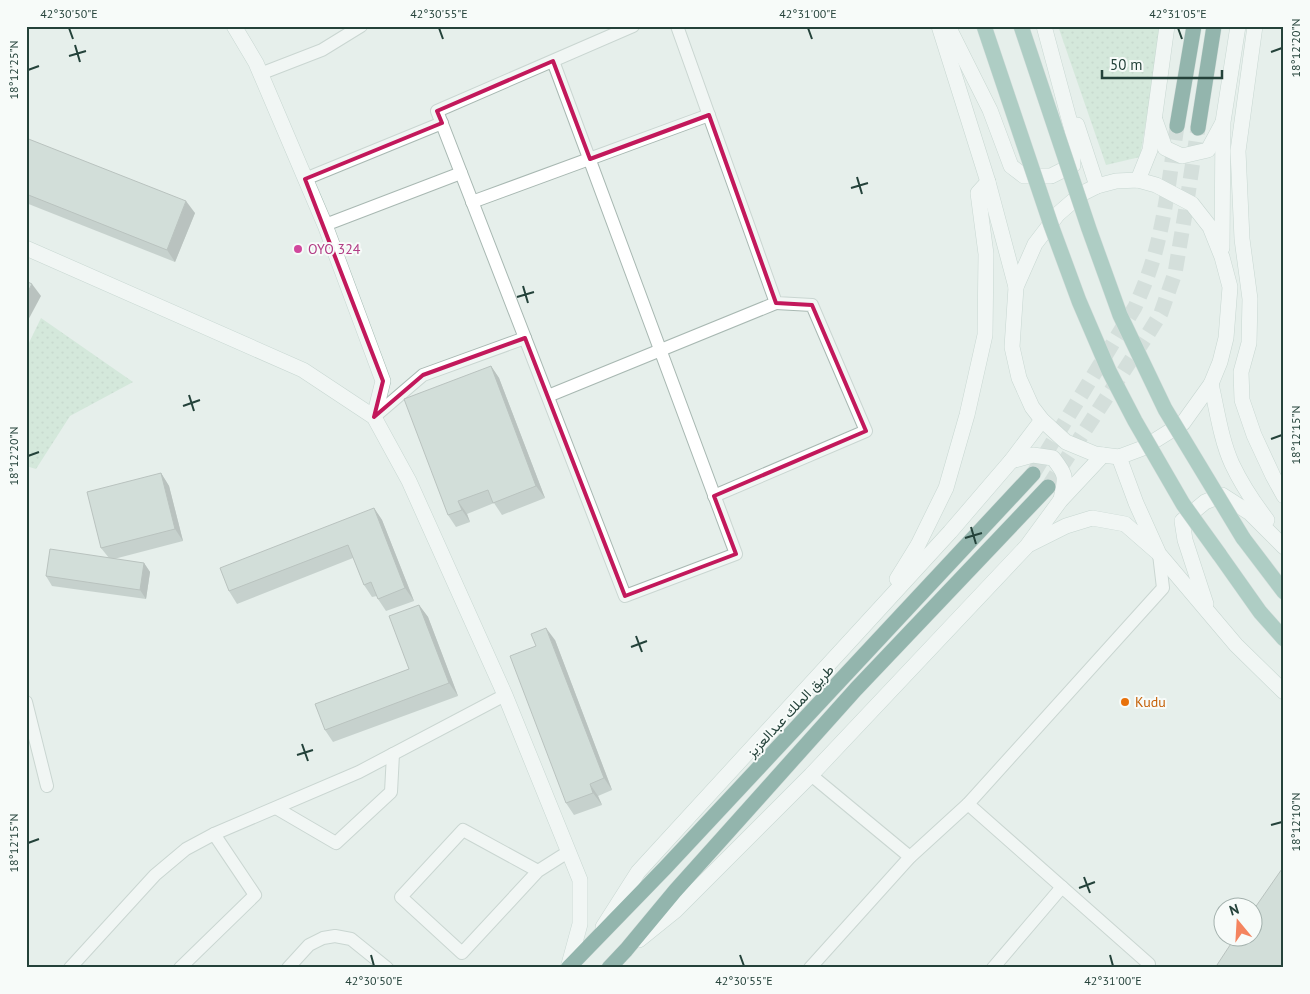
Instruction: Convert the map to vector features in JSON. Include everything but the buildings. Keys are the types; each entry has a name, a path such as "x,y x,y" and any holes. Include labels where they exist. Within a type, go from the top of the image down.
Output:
{"highway":[{"path":"1177,126 1194,26"},
{"path":"1198,128 1214,26"},
{"name":"طريق الملك عبدالعزيز","path":"568,968 665,868 1032,474"},
{"path":"613,966 675,891 856,689 1048,487"}],"main road":[{"path":"234,26 256,63 325,225 383,380 374,417"},
{"path":"939,26 988,182 1016,287 1012,347 1019,378 1032,407 1042,420 1066,442 1095,454 1119,457 1143,448 1183,423 1212,384 1226,338 1230,288 1222,258 1210,227 1192,204 1156,185 1138,180 1116,181 1097,186 1081,194 1058,214 1035,244 1016,287"},
{"path":"948,26 990,110 1011,166 1024,176 1051,176 1073,165 1072,130 1044,26"},
{"path":"984,26 1078,301 1109,371 1135,421 1183,504 1260,612 1284,639"},
{"path":"1021,26 1120,315 1165,409 1243,538 1284,592"},
{"path":"1044,26 1097,186"},
{"path":"1138,180 1150,150 1167,26"},
{"path":"1222,258 1223,122 1238,26"},
{"path":"1255,26 1238,152 1242,240 1250,299 1249,343 1241,372 1242,400 1254,435 1284,496"},
{"path":"1154,116 1165,148 1182,156 1208,150 1223,122"},
{"path":"880,608 918,545 946,488 967,415 985,336 986,254 978,193 988,182"},
{"path":"26,248 303,370 374,417 409,481 505,695 580,880 580,924 568,968"},
{"path":"1212,384 1220,426 1232,463 1255,504 1284,544"},
{"path":"593,942 638,872 950,532 1011,461 1042,420"},
{"path":"1011,461 1033,455 1053,458 1064,472 1065,483 1060,501"},
{"path":"626,950 674,911 811,775 1027,546 1060,501 1103,455"},
{"path":"1119,457 1136,503 1159,554"},
{"path":"1208,612 1185,540 1182,521 1206,502 1222,495 1250,513 1284,547"},
{"path":"1027,546 1066,526 1092,518 1125,524 1159,554 1236,645 1284,692"}],"street":[{"path":"260,74 322,50 361,26"},
{"path":"553,61 736,554 626,596 437,111 633,26"},
{"path":"677,26 776,303"},
{"path":"472,202 709,115"},
{"path":"305,179 442,123"},
{"path":"325,225 461,173"},
{"path":"548,396 776,303 812,305 866,431 714,496"},
{"path":"374,417 423,375 525,338"},
{"path":"810,968 910,857 968,804 1163,588 1159,554"},
{"path":"70,968 155,875 186,849 214,834 359,772 505,695"},
{"path":"26,702 47,786"},
{"path":"276,808 336,843 391,792 393,754"},
{"path":"811,775 910,857"},
{"path":"968,804 1149,964 1146,968"},
{"path":"538,871 464,830 400,897 462,953 538,871 568,852"},
{"path":"180,968 255,895 214,834"},
{"path":"993,968 1062,886"},
{"path":"288,968 309,945 323,938 335,936 351,940 387,968"}],"highlighted area":[{"path":"553,61 590,159 709,115 776,303 812,305 866,431 714,496 736,554 625,596 525,338 423,375 374,417 383,381 305,179 442,123 437,111"}],"green space":[{"path":"1058,26 1162,26 1140,157 1106,165"},
{"path":"41,318 133,382 70,416 36,469 26,466 26,349"}],"tunnel":[{"path":"1033,474 1135,307 1142,292 1153,261 1160,230 1177,126"},
{"path":"1048,487 1161,313 1175,273 1198,128"}],"place":[{"name":"OYO 324","path":"298,249"},
{"name":"Kudu","path":"1125,702"}]}
